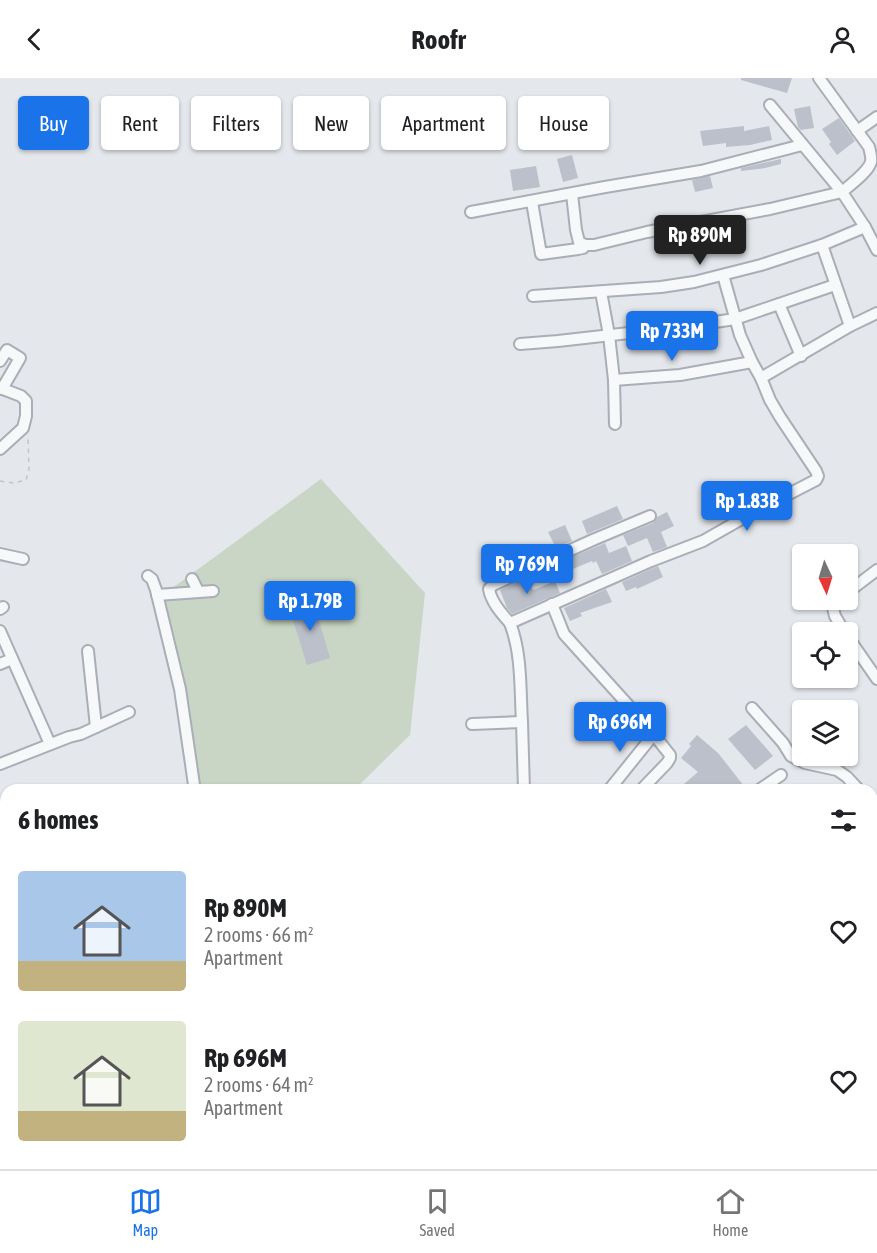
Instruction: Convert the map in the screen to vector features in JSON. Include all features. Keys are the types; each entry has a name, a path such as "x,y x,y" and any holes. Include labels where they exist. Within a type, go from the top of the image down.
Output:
{"street":[{"path":"572,194 579,242 594,246 647,232 770,209 842,192 874,163 869,147 867,125 819,78"},
{"path":"770,105 842,192 877,250"},
{"path":"471,212 701,171 802,145"},
{"path":"532,202 541,254 583,248 585,245"},
{"path":"533,296 661,287 694,282 822,245 865,227"},
{"path":"822,245 850,326"},
{"path":"510,623 651,561 703,541 816,480 818,476 816,471 770,400 752,362 740,335 723,275"},
{"path":"520,344 682,327 735,319 836,285"},
{"path":"601,292 614,380 615,424"},
{"path":"779,304 801,356"},
{"path":"761,378 850,326 877,313"},
{"path":"0,361 6,350 20,358 1,389 21,396 26,401 23,428 0,448"},
{"path":"614,380 680,375 752,362"},
{"path":"524,784 518,654 515,637 510,623 490,595 489,589 493,585 584,543 650,516"},
{"path":"0,554 23,559"},
{"path":"858,584 877,570"},
{"path":"148,576 152,579 157,595 180,689 194,784"},
{"path":"192,579 198,591"},
{"path":"157,595 213,591"},
{"path":"552,604 564,634 668,751 670,758 646,784"},
{"path":"0,631 50,744"},
{"path":"88,651 96,727"},
{"path":"858,652 877,679"},
{"path":"0,664 12,659"},
{"path":"752,708 783,743 791,756 805,763 837,770 853,784"},
{"path":"0,764 81,734 129,712"},
{"path":"472,724 522,722"},
{"path":"614,784 654,734"},
{"path":"768,784 781,775"}],"path":[{"path":"0,481 14,483 26,480 29,470 29,438 23,428"}],"green space":[{"path":"321,479 425,593 410,735 360,784 191,784 183,717 156,600"}],"building":[{"path":"741,78 792,78 787,93 741,80"},
{"path":"810,106 814,128 801,130 798,127 794,109"},
{"path":"839,118 855,141 837,155 822,129"},
{"path":"744,126 744,131 769,126 772,140 750,145 726,147 726,143 703,146 700,131"},
{"path":"572,155 578,178 563,182 557,159"},
{"path":"781,159 781,164 741,171 741,168"},
{"path":"536,166 540,187 513,191 510,170"},
{"path":"710,176 713,188 695,192 692,180"},
{"path":"617,506 623,519 587,534 582,521"},
{"path":"667,512 674,526 661,532 667,547 653,552 647,538 628,546 623,535 653,523 657,517"},
{"path":"565,525 572,541 556,548 548,532"},
{"path":"605,543 609,553 626,546 632,561 602,574 596,561 568,571 563,561"},
{"path":"658,566 663,577 637,589 636,587 626,591 622,582"},
{"path":"527,578 533,590 555,581 560,593 512,614 500,590"},
{"path":"606,589 612,602 580,613 582,616 570,621 564,608"},
{"path":"313,600 330,658 307,665 289,607"},
{"path":"746,725 773,756 755,770 728,739"},
{"path":"697,735 718,753 742,784 684,784 698,772 681,758 691,746 689,744"}]}
